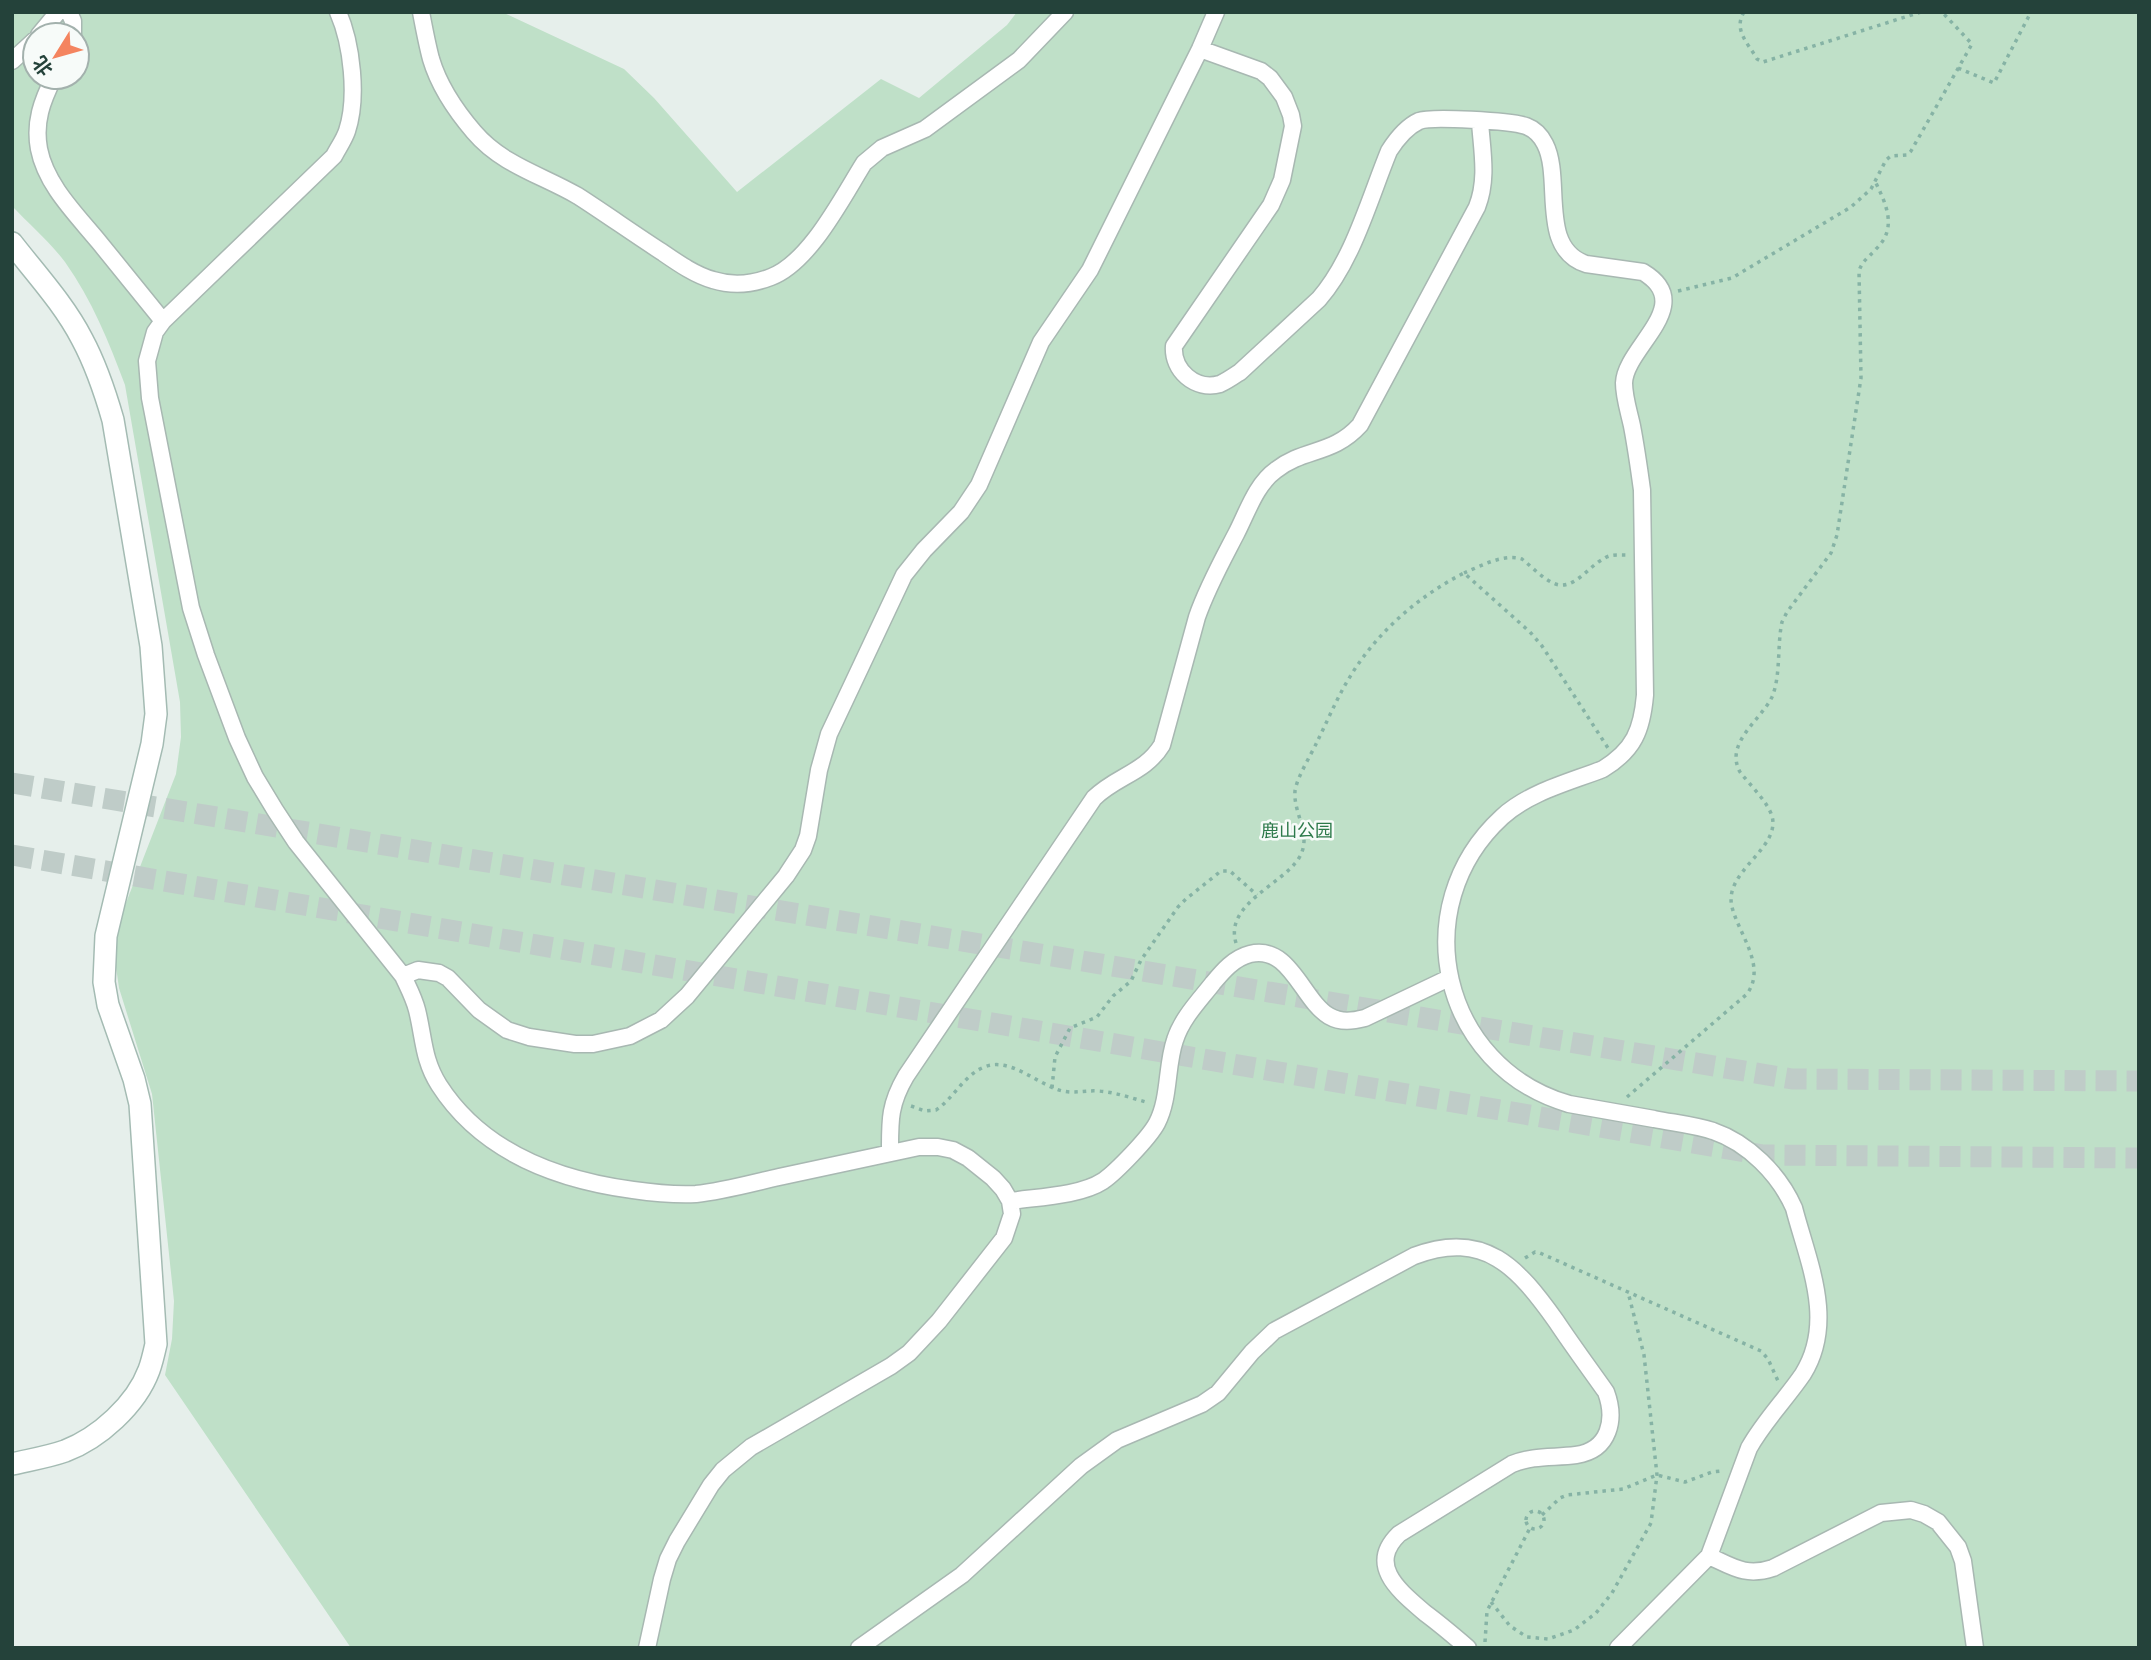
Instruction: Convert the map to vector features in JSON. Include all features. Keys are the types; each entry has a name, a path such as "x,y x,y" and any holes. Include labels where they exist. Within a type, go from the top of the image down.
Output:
{"street":[{"path":"338,12 346,30 351,64 352,101 347,131 334,156 163,321 155,332 147,361 150,398 191,608 237,738 255,776 296,842 403,976 413,996 430,1070 451,1101 480,1131 528,1161 580,1181 626,1189 695,1194 919,1147 937,1147 953,1150 968,1158 993,1178 1010,1201 1012,1214 1004,1238 940,1321 909,1353 751,1447 723,1470 711,1485 668,1559 647,1648"},
{"path":"421,12 431,61 444,90 476,134 496,153 517,167 576,195 691,271 733,284 773,277 795,261 814,241 864,163 882,148 925,130 1019,60 1065,12"},
{"path":"403,976 418,970 439,973 448,978 479,1010 507,1030 529,1037 575,1044 593,1044 631,1036 661,1020 687,996 786,876 803,850 808,836 821,760 829,734 904,575 924,550 961,513 975,492 1041,342 1090,270 1216,12"},
{"path":"1200,49 1251,66 1269,78 1284,97 1293,126 1282,180 1271,205 1174,346 1176,365 1191,380 1202,384 1220,384 1240,372 1319,299 1343,264 1389,151 1402,134 1420,121 1430,118 1524,125 1538,134 1548,152 1560,241 1570,256 1586,264 1643,272 1651,277 1662,295 1661,315 1657,325 1628,366 1624,385 1642,490 1645,695 1640,729 1616,761 1519,804 1503,816 1480,841 1462,872 1449,912 1446,950 1449,978 1461,1013 1472,1032 1502,1066 1535,1091 1552,1099 1702,1128 1729,1138 1758,1158 1788,1194 1818,1296 1820,1312 1813,1354 1801,1376 1756,1436 1709,1556 1618,1648"},
{"path":"47,91 38,116 39,150 45,168 65,201 163,321"},
{"path":"890,1153 890,1120 894,1099 906,1076 1094,798 1110,785 1150,762 1162,745 1196,617 1265,481 1275,470 1287,463 1338,444 1360,425 1482,193 1485,176 1480,122"},
{"path":"12,243 82,337 106,393 113,420 151,646 156,714 152,744 106,936 103,961 108,1005 140,1104 156,1344 148,1372 132,1398 113,1420 88,1440 63,1451 12,1464"},
{"path":"1010,1201 1079,1190 1102,1181 1151,1132 1158,1122 1180,1028 1223,971 1241,958 1251,953 1266,954 1279,960 1291,970 1321,1010 1330,1017 1342,1020 1365,1018 1449,978"},
{"path":"859,1648 961,1575 1101,1451 1134,1431 1188,1411 1217,1393 1262,1342 1288,1323 1414,1256 1430,1250 1463,1248 1494,1256 1514,1269 1534,1291 1606,1392 1612,1419 1608,1432 1592,1449 1577,1455 1524,1459 1512,1464 1393,1540 1389,1547 1387,1566 1394,1585 1468,1648"},
{"path":"1709,1556 1744,1572 1763,1572 1881,1513 1911,1510 1924,1514 1938,1522 1958,1547 1963,1561 1975,1648"}],"path":[{"path":"1744,12 1739,27 1757,59 1763,62 1921,12"},
{"path":"1662,295 1732,278 1851,207 1871,189 1886,160 1891,156 1907,155 1972,44 1942,12"},
{"path":"1958,68 1994,83 2031,12"},
{"path":"1611,1111 1747,994 1752,986 1755,968 1732,908 1731,896 1737,879 1769,836 1773,828 1773,818 1740,772 1736,757 1737,747 1773,694 1782,622 1831,553 1837,535 1861,378 1859,271 1883,240 1889,220 1887,207 1875,181"},
{"path":"1241,958 1234,940 1234,927 1240,915 1257,895 1292,866 1302,851 1304,832 1295,790 1354,671 1407,611 1435,589 1464,573 1517,557 1552,583 1563,585 1576,581 1607,556 1643,555"},
{"path":"1464,573 1542,646 1616,761"},
{"path":"1052,1088 1055,1057 1068,1031 1097,1017 1113,996 1132,981 1141,960 1186,899 1222,871 1230,871 1257,895"},
{"path":"894,1099 925,1111 936,1110 968,1077 992,1065 1010,1067 1070,1094 1091,1091 1111,1093 1162,1107"},
{"path":"1514,1269 1535,1252 1761,1351 1768,1359 1785,1397"},
{"path":"1491,1602 1510,1626 1527,1637 1537,1639 1562,1636 1586,1623 1612,1593 1651,1523 1657,1475 1644,1355 1628,1292"},
{"path":"1542,1515 1563,1496 1623,1489 1657,1475 1685,1482 1712,1472 1740,1472"},
{"path":"1534,1511 1542,1515 1544,1521 1541,1526 1530,1528 1526,1521 1529,1513 1534,1511"},
{"path":"1485,1648 1486,1619 1491,1602 1530,1528"}],"green space":[{"name":"鹿山公园","path":"12,12 502,12 624,69 654,98 737,192 881,79 919,98 1007,25 1017,12 2139,12 2139,1648 351,1648 165,1375 172,1339 174,1301 152,1094 119,988 114,953 119,921 176,774 181,737 180,702 125,385 84,291 53,247 12,206"}],"tunnel":[{"path":"12,783 1792,1079 2139,1081"},
{"path":"12,855 1763,1155 2139,1158"}]}
